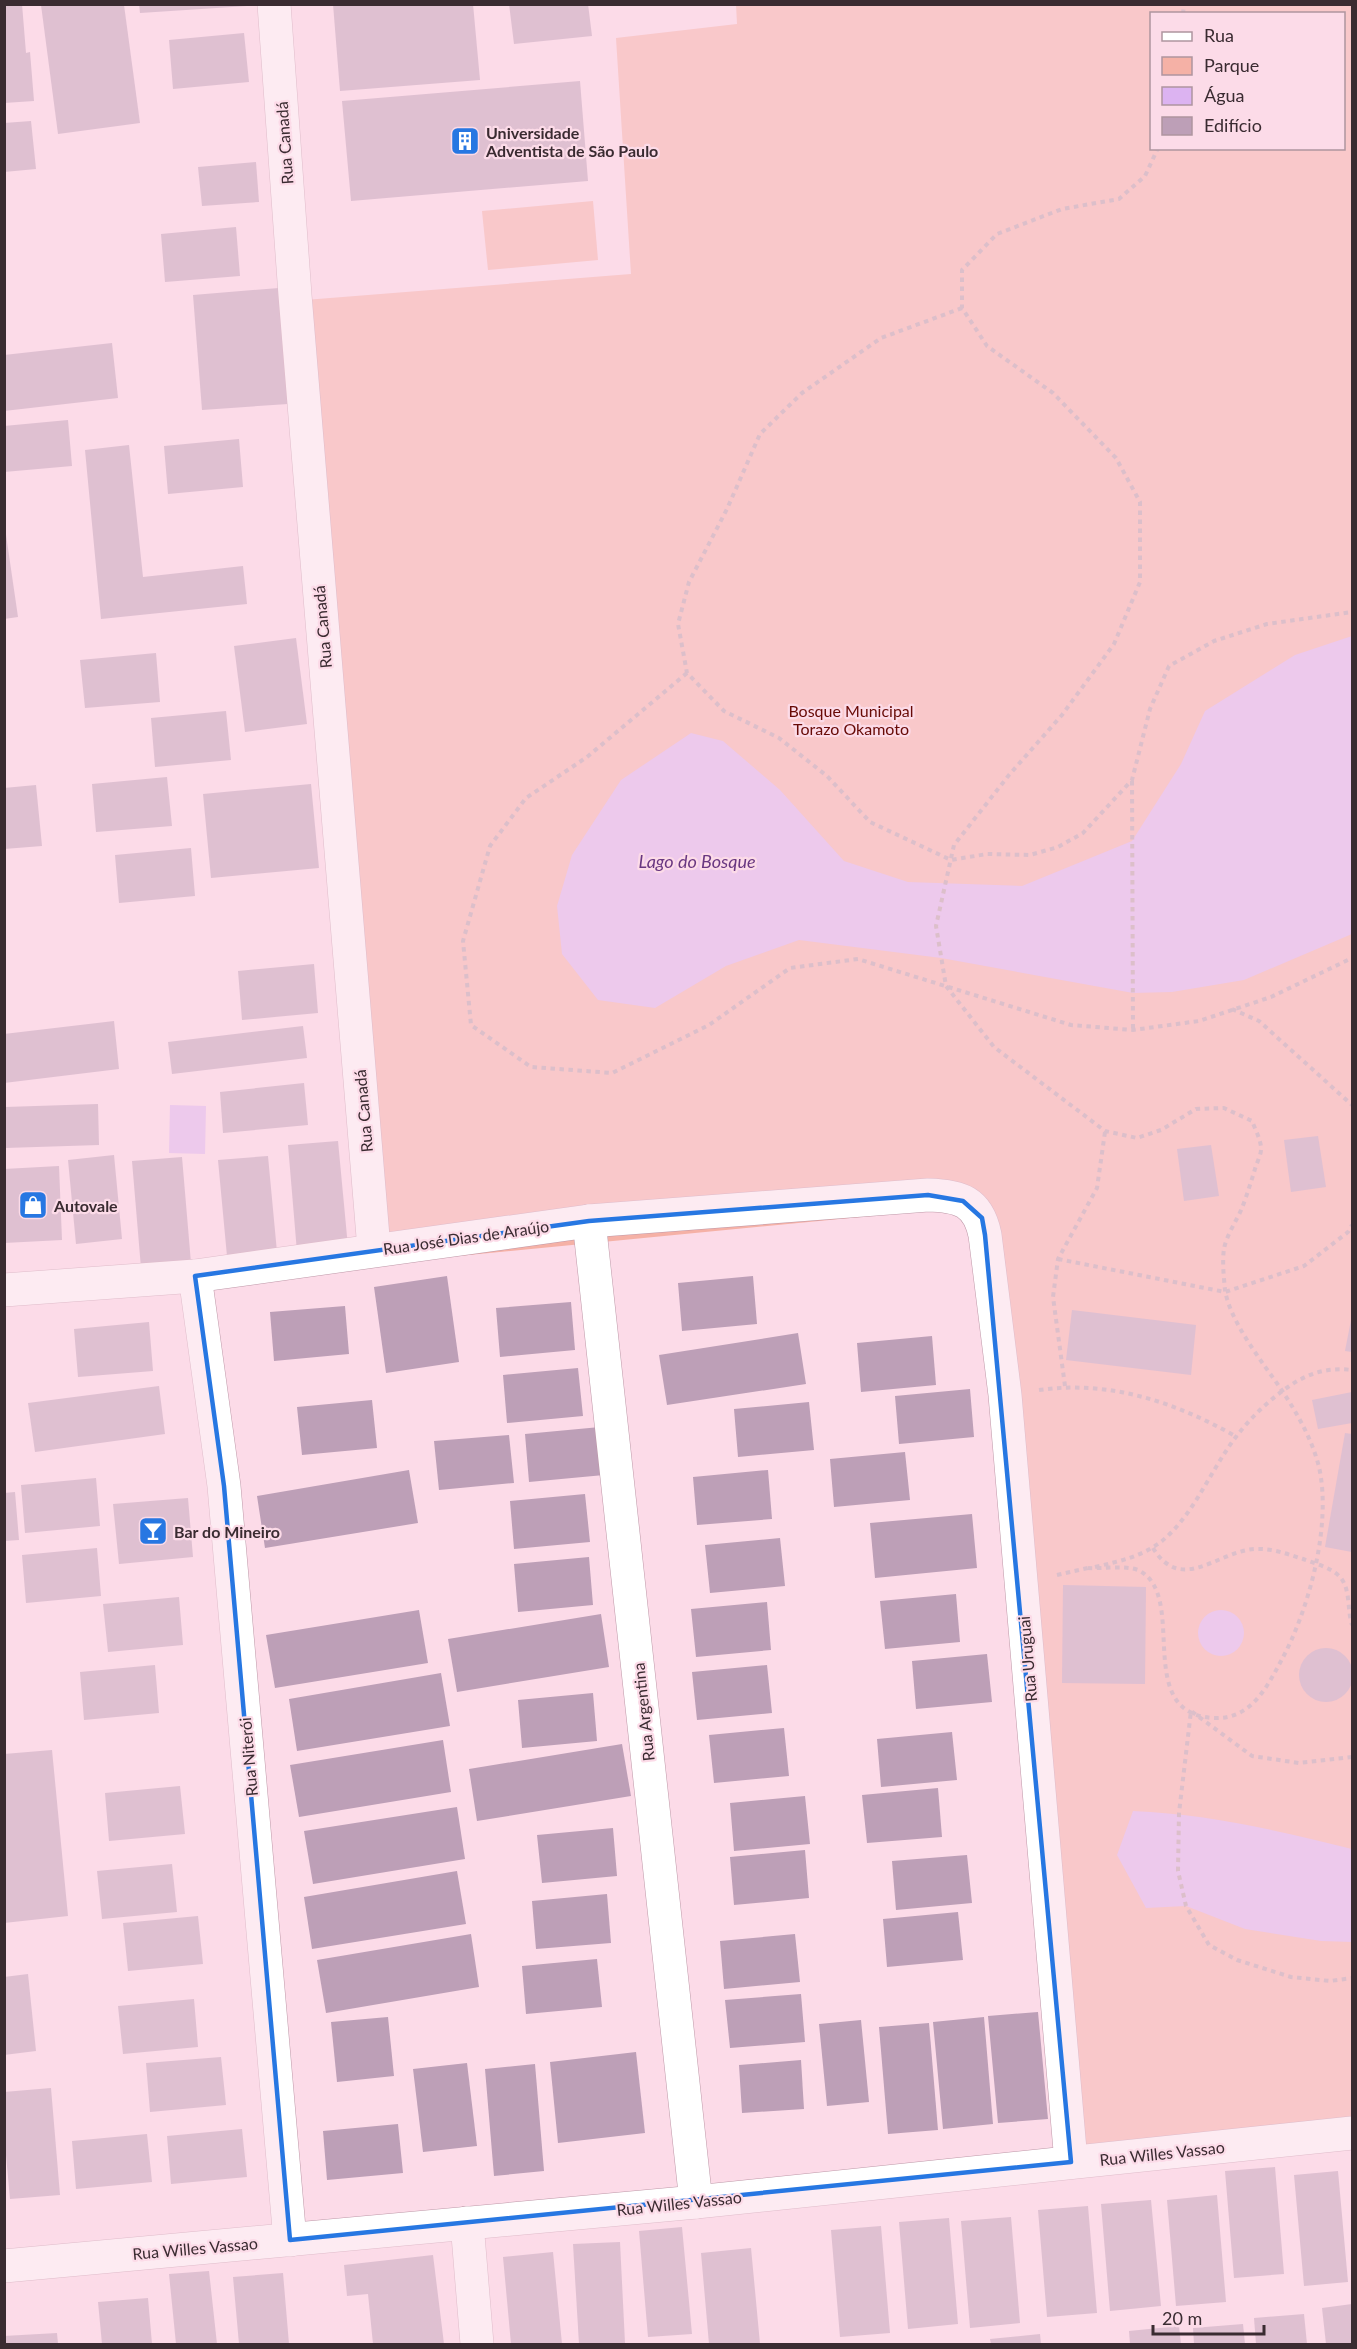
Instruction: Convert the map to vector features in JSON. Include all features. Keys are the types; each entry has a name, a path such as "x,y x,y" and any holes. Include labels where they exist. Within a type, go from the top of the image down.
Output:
{"street":[{"name":"Rua Canadá","path":"274,4 294,295 374,1249"},
{"name":"Rua José Dias de Araújo","path":"4,1290 195,1276 374,1249 589,1221 928,1195"},
{"name":"Rua Uruguai","path":"928,1195 947,1196 963,1201 974,1207 982,1218 1005,1395 1071,2163"},
{"name":"Rua Argentina","path":"589,1221 696,2202"},
{"name":"Rua Niterói","path":"195,1276 224,1486 290,2240"},
{"name":"Rua Willes Vassao","path":"4,2266 696,2202 1353,2133"},
{"path":"467,2223 477,2344"}],"path":[{"path":"1157,150 1145,176 1119,200 1062,209 997,234 962,270 962,308 987,346 1053,393 1116,458 1140,502 1140,582 1114,644 1062,715 1009,775 954,845 936,926 946,986 994,1047 1105,1131 1137,1138 1161,1130 1196,1109 1224,1108 1252,1121 1262,1149 1243,1205 1224,1248 1226,1292 1247,1340 1304,1426 1319,1468 1321,1510 1316,1563 1309,1599 1298,1631 1254,1705 1233,1716 1212,1718 1191,1711"},
{"path":"962,308 881,338 802,393 760,434 728,509 689,582 678,624 687,674 724,711 779,738 811,763 870,822 951,860 987,854 1030,855 1059,847 1083,833 1132,780"},
{"path":"1133,1030 1132,780 1150,709 1169,666 1214,641 1267,624 1353,612"},
{"path":"687,674 587,757 526,798 490,846 463,941 471,1026 531,1067 612,1073 710,1024 790,968 858,959 1071,1025 1133,1030 1199,1021 1271,997 1353,958"},
{"path":"1232,1009 1259,1021 1353,1105"},
{"path":"1065,1386 1053,1297 1058,1259 1097,1188 1105,1131"},
{"path":"1058,1259 1226,1292 1304,1266 1348,1232 1353,1225"},
{"path":"1021,1582 1139,1556 1152,1548 1186,1515 1237,1437 1268,1402 1282,1391 1318,1371 1353,1370"},
{"path":"1005,1395 1065,1386 1110,1389 1163,1401 1200,1416 1237,1437"},
{"path":"1152,1548 1161,1561 1185,1570 1204,1568 1225,1556 1253,1549 1275,1550 1316,1563 1341,1577 1353,1625"},
{"path":"1088,1568 1135,1569 1157,1587 1170,1688 1179,1702 1252,1756 1299,1763 1353,1757"},
{"path":"1347,1594 1353,1587"},
{"path":"1191,1711 1179,1813 1178,1872 1186,1906 1209,1945 1237,1960 1291,1977 1330,1981 1353,1978"}],"highlighted area":[{"path":"928,1195 963,1201 982,1218 1071,2162 290,2240 224,1486 195,1276 589,1221"}],"green space":[{"name":"Bosque Municipal Torazo Okamoto","path":"736,4 1352,5 1352,2140 1069,2166 1014,1583 969,1216 933,1210 365,1265 305,300 631,274 616,38 737,24"},
{"path":"593,201 598,260 488,270 482,211"}],"water":[{"name":"Lago do Bosque","path":"1352,636 1352,934 1244,980 1172,992 1133,993 941,958 799,940 726,966 655,1008 598,1000 562,954 557,906 572,855 621,780 691,733 723,741 780,790 844,861 908,882 1022,886 1132,841 1181,764 1205,711 1295,655"},
{"path":"170,1105 206,1106 205,1154 169,1153"},
{"path":"1221,1610 1237,1617 1244,1633 1237,1649 1221,1656 1205,1649 1198,1633 1205,1617"},
{"path":"1133,1811 1216,1820 1352,1849 1352,1942 1321,1941 1245,1929 1186,1906 1146,1908 1117,1855"}],"building":[{"path":"22,4 26,53 30,52 34,101 4,103 4,5"},
{"path":"139,4 247,4 247,6 140,13"},
{"path":"333,4 473,4 480,80 340,91"},
{"path":"509,4 588,4 592,36 514,44"},
{"path":"41,5 124,5 140,123 58,134"},
{"path":"244,33 249,82 173,89 169,40"},
{"name":"Universidade Adventista de São Paulo","path":"580,81 588,181 351,201 342,101"},
{"path":"31,121 36,169 4,172 4,123"},
{"path":"256,162 259,202 202,206 198,167"},
{"path":"236,227 240,276 165,282 161,234"},
{"path":"279,288 288,404 202,410 193,295"},
{"path":"112,343 118,398 4,411 4,355"},
{"path":"68,420 72,466 4,472 4,426"},
{"path":"239,439 243,487 168,494 164,446"},
{"path":"129,445 143,577 243,566 247,604 101,619 85,450"},
{"path":"4,521 18,617 4,619"},
{"path":"296,638 307,724 245,732 234,646"},
{"path":"156,653 160,702 85,708 80,660"},
{"path":"226,711 231,760 155,767 151,718"},
{"path":"167,777 172,826 96,832 92,784"},
{"path":"311,784 319,868 211,878 203,794"},
{"path":"36,785 42,846 4,849 4,788"},
{"path":"191,848 195,896 119,903 115,855"},
{"path":"314,964 318,1013 242,1020 238,971"},
{"path":"114,1021 119,1069 4,1083 4,1034"},
{"path":"303,1026 307,1058 172,1074 168,1042"},
{"path":"304,1083 308,1125 223,1133 220,1092"},
{"path":"98,1104 99,1145 5,1148 5,1107"},
{"path":"1318,1136 1326,1187 1291,1192 1284,1140"},
{"path":"338,1141 348,1247 297,1252 288,1145"},
{"path":"1211,1145 1219,1196 1184,1201 1177,1149"},
{"path":"114,1155 122,1239 76,1244 68,1160"},
{"path":"268,1156 278,1263 228,1267 218,1160"},
{"path":"182,1157 191,1263 141,1268 132,1161"},
{"name":"Autovale","path":"59,1166 62,1240 4,1243 4,1169"},
{"path":"447,1276 459,1362 386,1373 374,1287"},
{"path":"753,1276 757,1324 682,1331 678,1283"},
{"path":"571,1302 575,1350 500,1357 496,1308"},
{"path":"345,1306 349,1354 274,1361 270,1312"},
{"path":"1072,1310 1196,1325 1191,1375 1066,1360"},
{"path":"1352,1320 1352,1352 1345,1351"},
{"path":"149,1322 153,1371 78,1377 74,1329"},
{"path":"798,1333 806,1384 667,1405 659,1355"},
{"path":"932,1336 936,1385 861,1392 857,1343"},
{"path":"578,1368 583,1416 507,1423 503,1375"},
{"path":"159,1386 165,1434 35,1452 28,1403"},
{"path":"970,1389 974,1437 899,1444 895,1396"},
{"path":"1352,1392 1352,1423 1318,1429 1312,1400"},
{"path":"372,1400 377,1448 302,1455 297,1407"},
{"path":"809,1402 814,1450 738,1457 734,1409"},
{"path":"600,1427 604,1475 529,1482 525,1434"},
{"path":"1345,1433 1352,1434 1352,1552 1325,1547"},
{"path":"509,1435 514,1483 439,1490 434,1441"},
{"path":"905,1452 910,1500 834,1507 830,1459"},
{"path":"409,1470 418,1523 265,1548 257,1496"},
{"path":"768,1470 772,1519 697,1525 693,1477"},
{"path":"96,1478 100,1526 25,1533 21,1485"},
{"path":"15,1492 19,1540 4,1541 4,1493"},
{"path":"585,1494 590,1542 514,1549 510,1501"},
{"name":"Bar do Mineiro","path":"188,1498 193,1557 119,1564 113,1504"},
{"path":"972,1514 977,1568 875,1578 870,1523"},
{"path":"780,1538 785,1586 710,1593 705,1545"},
{"path":"97,1548 101,1596 26,1603 22,1555"},
{"path":"589,1557 593,1605 518,1612 514,1564"},
{"path":"1063,1585 1146,1587 1145,1684 1062,1683"},
{"path":"956,1594 960,1642 885,1649 880,1601"},
{"path":"179,1597 183,1645 108,1652 103,1604"},
{"path":"767,1602 771,1650 696,1657 691,1609"},
{"path":"419,1610 428,1663 275,1688 266,1635"},
{"path":"601,1614 609,1667 457,1692 448,1639"},
{"path":"1326,1648 1336,1650 1345,1656 1351,1665 1353,1675 1351,1685 1345,1694 1336,1700 1326,1702 1316,1700 1307,1694 1301,1685 1299,1675 1301,1665 1307,1656 1316,1650"},
{"path":"987,1654 992,1702 916,1709 912,1661"},
{"path":"155,1665 159,1713 84,1720 80,1672"},
{"path":"767,1665 772,1713 697,1720 692,1672"},
{"path":"441,1673 450,1726 297,1751 289,1699"},
{"path":"593,1693 597,1741 522,1748 518,1700"},
{"path":"784,1728 789,1776 714,1783 709,1735"},
{"path":"952,1732 957,1780 881,1787 877,1739"},
{"path":"443,1740 451,1792 299,1817 290,1765"},
{"path":"622,1744 631,1796 477,1821 469,1769"},
{"path":"52,1750 68,1916 4,1923 4,1754"},
{"path":"180,1786 185,1834 109,1841 105,1793"},
{"path":"938,1788 942,1837 867,1843 862,1795"},
{"path":"805,1796 810,1844 734,1851 730,1803"},
{"path":"457,1807 465,1859 313,1884 304,1831"},
{"path":"613,1828 617,1876 542,1883 537,1835"},
{"path":"805,1850 809,1898 734,1905 730,1857"},
{"path":"967,1855 972,1903 896,1910 892,1861"},
{"path":"172,1864 177,1912 102,1919 97,1871"},
{"path":"457,1871 466,1924 312,1949 304,1897"},
{"path":"607,1894 611,1943 536,1949 532,1901"},
{"path":"958,1912 963,1960 887,1967 883,1919"},
{"path":"198,1916 203,1964 128,1971 123,1923"},
{"path":"471,1934 479,1987 326,2013 317,1960"},
{"path":"795,1934 800,1982 724,1989 720,1941"},
{"path":"597,1959 602,2007 526,2014 522,1966"},
{"path":"28,1974 36,2051 4,2055 4,1977"},
{"path":"801,1994 805,2042 730,2048 725,2000"},
{"path":"194,1999 198,2047 123,2054 118,2006"},
{"path":"1038,2012 1048,2119 998,2123 988,2016"},
{"path":"388,2017 394,2076 337,2082 331,2022"},
{"path":"984,2017 993,2124 943,2129 933,2022"},
{"path":"861,2020 869,2102 827,2106 819,2024"},
{"path":"929,2023 938,2130 888,2134 879,2027"},
{"path":"636,2052 645,2133 558,2143 550,2062"},
{"path":"221,2057 226,2105 150,2112 146,2063"},
{"path":"801,2060 804,2109 742,2113 739,2065"},
{"path":"467,2063 477,2146 423,2152 413,2069"},
{"path":"535,2064 544,2171 494,2176 485,2069"},
{"path":"51,2088 60,2195 10,2199 4,2133 4,2092"},
{"path":"398,2124 403,2173 327,2180 323,2131"},
{"path":"242,2129 247,2177 171,2184 167,2136"},
{"path":"147,2134 152,2182 76,2189 72,2141"},
{"path":"1275,2167 1284,2274 1234,2278 1225,2171"},
{"path":"1338,2171 1348,2282 1304,2286 1294,2175"},
{"path":"1217,2195 1226,2302 1176,2306 1167,2200"},
{"path":"1151,2200 1161,2306 1110,2311 1101,2204"},
{"path":"1088,2206 1097,2313 1047,2317 1038,2210"},
{"path":"1011,2217 1020,2323 970,2328 961,2221"},
{"path":"949,2218 958,2324 908,2329 899,2222"},
{"path":"881,2226 890,2333 840,2337 831,2230"},
{"path":"682,2227 692,2334 648,2337 639,2231"},
{"path":"620,2242 625,2343 579,2344 573,2244"},
{"path":"751,2248 760,2344 709,2344 701,2253"},
{"path":"553,2252 562,2344 511,2344 503,2257"},
{"path":"433,2255 444,2344 373,2344 368,2294 347,2296 344,2265"},
{"path":"209,2271 217,2344 176,2344 169,2274"},
{"path":"283,2273 289,2344 239,2344 233,2277"},
{"path":"148,2298 152,2344 102,2344 98,2302"},
{"path":"1352,2304 1352,2344 1326,2344 1322,2308"},
{"path":"1304,2314 1307,2344 1256,2344 1254,2318"},
{"path":"1243,2324 1245,2344 1194,2344 1193,2328"},
{"path":"1179,2326 1181,2344 1130,2344 1129,2331"},
{"path":"57,2333 58,2344 4,2344 4,2336"},
{"path":"1040,2334 1041,2344 991,2344 990,2339"}],"place":[{"name":"Universidade Adventista de São Paulo","path":"465,141"},
{"name":"Autovale","path":"33,1205"},
{"name":"Bar do Mineiro","path":"153,1531"}]}
